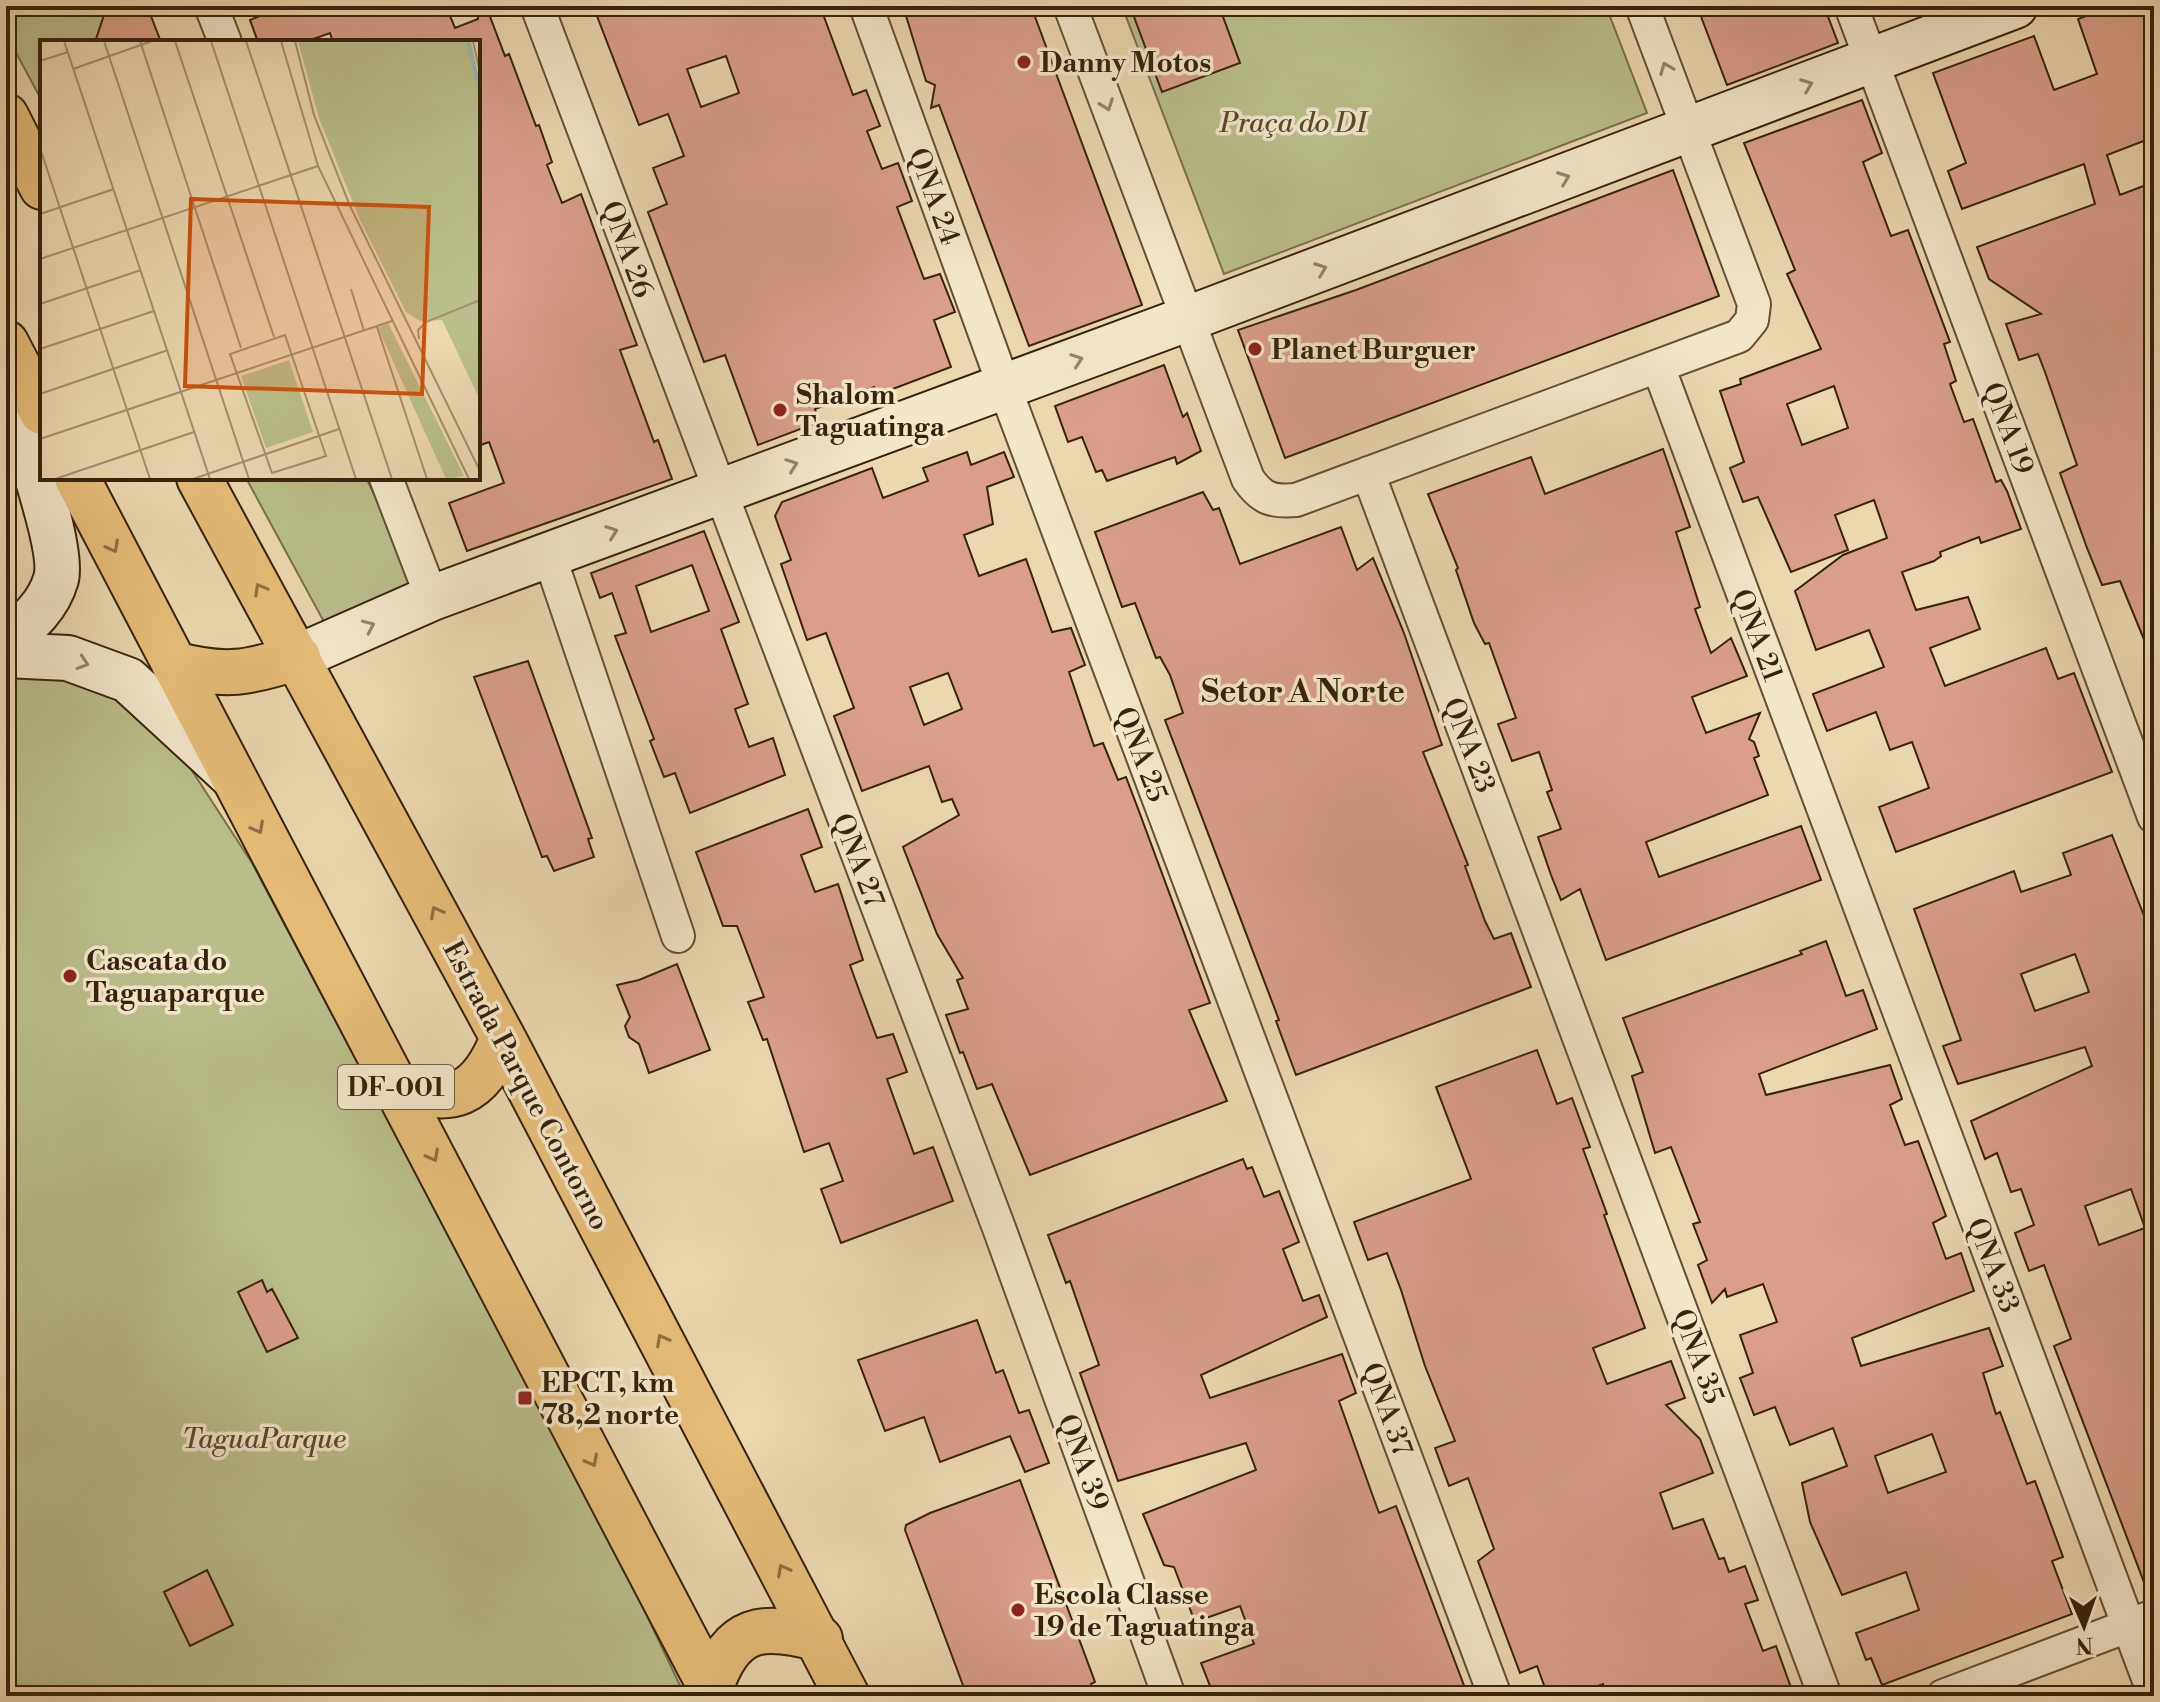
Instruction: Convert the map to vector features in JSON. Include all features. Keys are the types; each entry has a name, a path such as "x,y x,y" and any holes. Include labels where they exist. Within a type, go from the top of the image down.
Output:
{"highway":[{"path":"6,116 40,183"},
{"path":"6,343 40,408"},
{"name":"DF-001","path":"78,480 713,1691"},
{"name":"Estrada Parque Contorno","path":"200,480 503,1038 820,1639 847,1696"},
{"path":"174,664 199,670 251,673 298,657"},
{"path":"394,1083 419,1094 441,1097 463,1092 481,1081 503,1038"},
{"path":"713,1691 721,1657 740,1638 765,1631 787,1630 820,1639"}],"street":[{"path":"211,6 224,40"},
{"name":"QNA 26","path":"537,6 719,492"},
{"name":"QNA 24","path":"866,6 1004,386"},
{"path":"1070,6 1248,479 1260,496 1274,501 1296,500 1739,336 1752,320 1754,304 1642,6"},
{"name":"QNA 19","path":"1851,6 2150,806"},
{"path":"298,657 432,598 1187,319 2015,6"},
{"name":"QNA 21","path":"1658,366 1859,904"},
{"path":"6,381 59,559 49,596 35,617 6,642"},
{"name":"QNA 25","path":"1004,386 1281,1122"},
{"name":"QNA 23","path":"1368,473 1573,1017"},
{"path":"387,480 432,598"},
{"name":"QNA 27","path":"719,492 999,1228"},
{"path":"549,555 678,936"},
{"path":"6,655 68,658 128,680 230,774"},
{"name":"QNA 33","path":"1859,904 2142,1621 2154,1694"},
{"name":"QNA 35","path":"1573,1017 1825,1696"},
{"name":"QNA 37","path":"1281,1122 1495,1696"},
{"name":"QNA 39","path":"999,1228 1169,1696"},
{"path":"1943,1696 2142,1621"}],"green space":[{"path":"6,6 135,6 151,40 40,40 40,97 6,34"},
{"name":"Praça do DI","path":"1122,6 1606,6 1647,113 1224,274"},
{"path":"247,480 367,480 421,590 330,633"},
{"name":"TaguaParque","path":"6,671 91,678 174,743 252,863 621,1561 685,1696 6,1696"}],"building":[{"path":"128,6 147,6 160,40 96,40 104,15"},
{"path":"264,6 446,6 455,28 478,19 478,6 486,6 505,56 509,54 536,126 539,125 552,162 547,165 562,203 581,194 637,345 620,350 654,442 658,440 672,479 467,551 449,503 504,483 489,442 480,445 480,40 332,40 330,33 311,40 257,40 250,20 267,13"},
{"path":"602,6 820,6 853,95 866,90 880,126 867,131 882,169 898,163 912,201 897,207 924,279 940,274 955,312 934,320 951,367 877,395 874,387 815,409 819,422 758,445 725,355 704,362 648,212 667,204 653,168 684,156 668,114 639,125 597,16","holes":["726,56 739,93 701,107 687,69"]},
{"path":"903,6 1031,6 1142,305 1029,346 939,105 931,108 935,85 926,81"},
{"path":"1130,6 1219,6 1240,63 1162,92"},
{"path":"1697,6 1824,6 1838,43 1727,85"},
{"path":"2113,6 2154,6 2154,137 2107,155 2120,195 2154,182 2152,659 2120,581 2102,585 2087,548 2060,473 2077,465 2038,354 2019,360 2006,324 2041,314 1989,279 1977,247 2095,204 2084,164 1962,209 1948,171 1966,163 1933,73 2034,36 2054,90 2097,74 2078,19"},
{"path":"1862,100 1882,153 1863,162 1891,236 1908,230 1950,342 1944,344 1956,381 1950,384 1964,422 1973,419 1996,482 2001,480 2007,491 2021,529 1981,543 1979,537 1940,552 1941,556 1934,561 1902,572 1916,610 1968,597 1980,629 1930,648 1945,686 2046,648 2058,679 2074,673 2112,772 1896,852 1879,807 1929,788 1912,742 1890,750 1876,712 1827,731 1813,694 1884,667 1869,630 1816,650 1795,591 1843,555 1887,538 1874,500 1835,515 1848,550 1791,572 1758,497 1743,502 1730,468 1744,462 1720,391 1741,384 1740,379 1821,349 1787,274 1795,270 1744,143","holes":["1834,386 1848,428 1802,445 1787,404"]},
{"path":"1673,170 1719,296 1285,458 1238,330 1356,290"},
{"path":"1164,365 1183,417 1187,413 1201,451 1177,464 1175,457 1107,481 1102,470 1096,472 1082,437 1068,442 1055,406"},
{"path":"1663,449 1690,527 1676,532 1700,607 1695,609 1711,653 1731,638 1747,676 1692,697 1706,733 1760,713 1749,739 1754,742 1759,756 1754,758 1768,795 1646,842 1659,877 1801,826 1821,880 1606,960 1580,889 1561,900 1551,875 1538,837 1561,829 1547,792 1552,790 1539,752 1512,761 1498,724 1516,718 1489,643 1485,644 1474,623 1456,570 1458,568 1428,494 1531,457 1545,494"},
{"path":"967,452 971,465 1004,452 1014,477 987,487 993,524 964,535 979,576 1026,559 1052,632 1071,628 1085,665 1069,672 1094,746 1103,743 1118,780 1126,777 1210,1003 1189,1010 1227,1101 1030,1175 992,1084 977,1089 963,1052 960,1053 946,1015 968,1009 957,980 963,978 937,934 903,847 959,815 952,799 942,802 929,766 862,791 834,716 854,708 826,633 807,640 781,564 791,560 775,516 782,502 872,468 883,498 928,481 923,468","holes":["948,673 962,709 924,725 910,687"]},
{"path":"1203,492 1213,510 1219,508 1240,564 1341,527 1357,570 1373,558 1404,633 1442,745 1423,752 1468,865 1465,866 1485,921 1494,939 1511,933 1531,987 1296,1075 1276,1021 1279,1020 1165,720 1183,713 1170,675 1160,657 1156,658 1135,603 1122,607 1095,532"},
{"path":"704,531 739,622 721,629 748,704 735,709 749,747 773,738 785,775 690,813 675,773 664,777 650,741 654,739 615,636 626,633 612,593 600,598 591,573","holes":["692,565 709,611 651,632 636,586"]},
{"path":"528,661 592,838 588,839 594,857 554,871 547,856 542,857 474,677"},
{"path":"808,809 822,847 801,855 815,892 838,884 863,960 850,965 859,990 877,1038 893,1034 907,1072 887,1079 914,1154 933,1147 953,1201 841,1243 821,1189 843,1181 829,1143 804,1152 767,1039 763,1040 748,1002 764,997 737,926 723,926 696,852"},
{"path":"2112,835 2154,941 2154,1597 2150,1598 2054,1346 2071,1339 2044,1265 2029,1271 2015,1233 2034,1225 2021,1189 2011,1192 1997,1153 1985,1159 1971,1121 2092,1066 2085,1047 1958,1084 1943,1046 1961,1040 1914,909 2014,871 2021,892 2071,875 2063,853","holes":["2075,954 2089,992 2035,1011 2021,974","2131,1189 2145,1228 2099,1245 2085,1206"]},
{"path":"1826,941 1846,996 1863,990 1877,1029 1759,1074 1766,1095 1890,1065 1902,1099 1890,1105 1905,1145 1918,1141 1946,1216 1933,1223 1946,1259 1961,1253 1974,1291 1852,1338 1861,1366 1989,1328 2003,1366 1983,1373 1996,1414 2000,1412 2027,1484 2035,1481 2063,1557 2052,1561 2072,1614 1882,1685 1871,1658 1866,1660 1856,1633 1919,1610 1906,1572 1842,1595 1810,1522 1802,1483 1847,1466 1833,1428 1790,1445 1775,1407 1754,1415 1740,1378 1753,1373 1740,1335 1777,1322 1763,1284 1727,1297 1725,1289 1712,1303 1698,1265 1707,1260 1693,1224 1700,1222 1671,1147 1655,1153 1632,1076 1643,1072 1623,1018 1802,954 1800,951","holes":["1932,1434 1946,1472 1888,1493 1875,1456"]},
{"path":"677,964 710,1050 649,1073 639,1044 629,1037 625,1026 630,1017 617,985 639,980"},
{"path":"1537,1050 1557,1104 1572,1098 1590,1147 1583,1149 1645,1328 1593,1348 1607,1384 1671,1361 1685,1398 1666,1405 1700,1439 1713,1473 1660,1493 1673,1529 1703,1519 1719,1559 1724,1558 1729,1572 1745,1566 1758,1600 1745,1604 1763,1651 1776,1646 1794,1696 1605,1696 1603,1684 1571,1696 1548,1696 1537,1666 1520,1673 1478,1561 1494,1549 1468,1478 1449,1486 1435,1448 1455,1441 1425,1366 1401,1290 1387,1253 1368,1260 1354,1222 1471,1179 1436,1087"},
{"path":"1243,1159 1247,1169 1252,1167 1264,1197 1279,1191 1299,1242 1283,1249 1303,1301 1319,1295 1327,1317 1201,1375 1210,1398 1342,1354 1356,1393 1339,1401 1379,1513 1396,1506 1468,1696 1214,1696 1201,1663 1254,1644 1240,1606 1195,1622 1174,1567 1164,1565 1143,1514 1256,1470 1246,1443 1118,1481 1080,1373 1099,1365 1070,1281 1066,1283 1048,1235"},
{"path":"262,1280 267,1292 272,1289 298,1338 267,1352 238,1292"},
{"path":"977,1320 996,1373 1003,1370 1019,1413 1029,1410 1049,1463 1025,1472 1010,1436 940,1462 924,1417 885,1431 858,1360"},
{"name":"Escola Classe 19 de Taguatinga","path":"1020,1480 1095,1682 1091,1684 1097,1696 967,1696 905,1530 906,1525 930,1513"},
{"path":"207,1570 233,1625 190,1646 164,1592"}],"place":[{"name":"Danny Motos","path":"1024,62"},
{"name":"Planet Burguer","path":"1255,349"},
{"name":"Shalom Taguatinga","path":"780,410"},
{"name":"Cascata do Taguaparque","path":"70,976"},
{"name":"EPCT, km 78,2 norte","path":"525,1398"},
{"name":"Escola Classe 19 de Taguatinga","path":"1018,1610"}],"district":[{"name":"Setor A Norte","path":"1303,691"}]}
